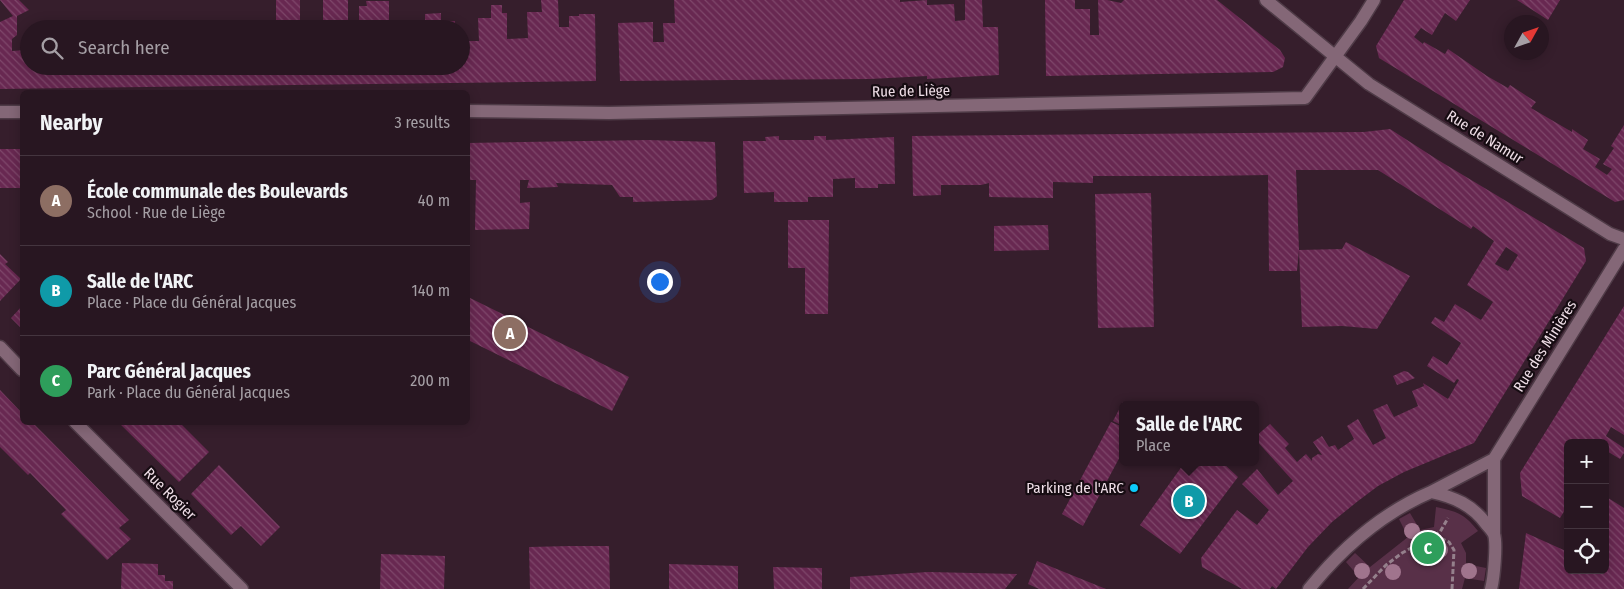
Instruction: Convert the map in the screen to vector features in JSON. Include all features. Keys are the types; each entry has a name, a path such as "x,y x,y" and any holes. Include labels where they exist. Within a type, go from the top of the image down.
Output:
{"street":[{"name":"Rue de Namur","path":"1266,0 1369,84 1604,230 1624,239"},
{"path":"1334,56 1374,0"},
{"name":"Rue de Liège","path":"470,111 610,113 1280,100 1305,98 1334,56"},
{"path":"0,112 20,112"},
{"name":"Rue des Minières","path":"1494,459 1624,249"},
{"path":"0,348 20,368"},
{"name":"Rue Rogier","path":"78,425 242,589"},
{"path":"1309,589 1326,569 1366,530 1402,506 1494,459 1494,575 1491,589"},
{"path":"1431,492 1458,499 1469,506 1494,535"}],"path":[{"path":"1363,589 1386,565 1402,553 1433,535 1450,542 1454,550 1452,589"}],"shaded area":[{"path":"1436,507 1460,514 1478,531 1461,543 1466,553 1466,564 1486,568 1484,581 1465,578 1462,589 1348,589 1359,577 1346,562 1355,553 1370,567 1408,537 1399,519 1410,513 1420,530 1434,527"}],"building":[{"path":"0,0 19,0 29,10 17,16 17,35 12,39 12,51 20,50 20,75 470,75 470,41 479,41 478,18 491,18 491,5 502,5 502,13 507,13 507,39 528,38 527,12 542,12 541,0 558,0 559,27 569,27 569,16 595,14 596,81 0,89 0,22 13,16"},
{"path":"276,0 300,0 300,20 276,20"},
{"path":"323,0 348,0 348,20 323,20"},
{"path":"674,0 900,0 900,2 927,0 927,5 954,4 955,21 965,20 965,0 982,0 983,27 998,27 999,75 927,79 927,76 870,79 620,81 618,23 653,22 653,42 664,42 663,23 675,23"},
{"path":"1045,0 1075,0 1075,9 1090,9 1090,35 1099,35 1098,0 1121,3 1124,0 1217,0 1280,50 1285,58 1283,67 1273,72 1046,76"},
{"path":"1404,0 1470,0 1456,21 1445,13 1432,35 1421,28 1414,37 1423,44 1424,42 1445,54 1448,49 1487,76 1508,88 1510,85 1536,102 1531,108 1572,132 1572,129 1588,140 1583,149 1600,159 1595,167 1607,175 1612,169 1603,164 1614,148 1611,146 1624,125 1624,200 1615,202 1379,58 1376,46"},
{"path":"1517,0 1560,0 1549,18 1549,15 1540,15"},
{"path":"366,1 389,1 389,20 359,20 359,6 367,6"},
{"path":"441,13 441,20 425,20 425,14"},
{"path":"1390,129 1584,248 1586,261 1474,443 1404,472 1378,486 1332,522 1308,547 1276,589 1272,586 1270,589 1242,589 1202,567 1201,558 1237,510 1257,525 1269,510 1242,484 1257,469 1278,495 1293,481 1259,443 1259,434 1270,424 1289,444 1285,448 1297,462 1306,454 1312,461 1312,458 1318,454 1322,455 1313,442 1322,436 1329,447 1335,445 1338,450 1354,439 1347,426 1358,419 1373,445 1386,438 1373,410 1387,404 1394,417 1418,406 1412,391 1424,386 1423,383 1448,399 1459,380 1457,379 1454,383 1427,366 1433,356 1447,365 1461,343 1431,323 1435,317 1444,322 1455,304 1481,320 1493,302 1467,285 1494,241 1473,226 1471,229 1378,170 1296,170 1299,250 1297,271 1269,271 1268,175 1093,176 1093,183 1053,182 1053,198 989,197 989,183 981,185 941,185 941,195 913,196 912,136 1364,132","holes":["1506,247 1518,255 1508,271 1495,264"]},
{"path":"779,136 779,140 814,140 814,136 826,136 826,140 894,137 895,184 878,184 878,188 855,188 855,178 833,179 833,197 808,197 808,202 774,202 774,192 744,193 743,141 766,141 765,137"},
{"path":"648,140 715,142 717,196 712,200 633,202 633,197 620,197 612,185 556,183 558,187 527,188 529,180 520,180 520,203 530,202 529,229 475,230 476,180 470,180 470,143"},
{"path":"0,149 20,149 20,188 0,188"},
{"path":"1151,193 1154,327 1098,328 1095,194"},
{"path":"788,220 829,220 828,314 805,314 805,268 788,268"},
{"path":"1048,225 1049,250 994,251 994,226"},
{"path":"1346,242 1410,276 1377,329 1342,326 1302,327 1299,250 1342,249"},
{"path":"0,254 8,262 5,264 20,280 0,301"},
{"path":"470,298 629,377 612,411 470,341"},
{"path":"1624,306 1624,435 1611,427 1606,436 1624,448 1624,453 1620,459 1609,452 1609,439 1564,439 1564,512 1560,518 1522,496 1520,473"},
{"path":"20,308 20,327 11,318"},
{"path":"1404,371 1415,378 1397,385 1393,376"},
{"path":"0,390 20,411 20,425 35,425 129,520 119,528 131,539 107,560 61,514 66,510 30,473 28,475 0,447"},
{"path":"1119,410 1119,424 1113,421"},
{"path":"1111,422 1119,425 1119,458 1083,526 1062,514"},
{"path":"121,425 182,425 209,452 179,482"},
{"path":"219,465 280,527 261,546 241,526 231,535 191,494"},
{"path":"1182,466 1226,466 1238,477 1180,554 1140,525"},
{"path":"1609,499 1624,508 1624,589 1519,589 1526,533 1564,550 1564,574 1609,574"},
{"path":"609,546 610,589 530,589 529,547"},
{"path":"381,554 445,556 444,589 380,589"},
{"path":"1037,561 1106,589 1039,589 1028,584"},
{"path":"122,563 158,564 158,575 165,575 165,581 173,581 173,589 121,589"},
{"path":"669,564 738,566 738,589 669,589"},
{"path":"773,567 822,568 822,589 774,589"},
{"path":"928,572 1017,574 1005,589 850,589 850,577"}],"place":[{"name":"École communale des Boulevards","path":"510,333"},
{"name":"Parking de l'ARC","path":"1134,488"},
{"name":"Salle de l'ARC","path":"1189,501"},
{"name":"Parc Général Jacques","path":"1428,548"}]}
